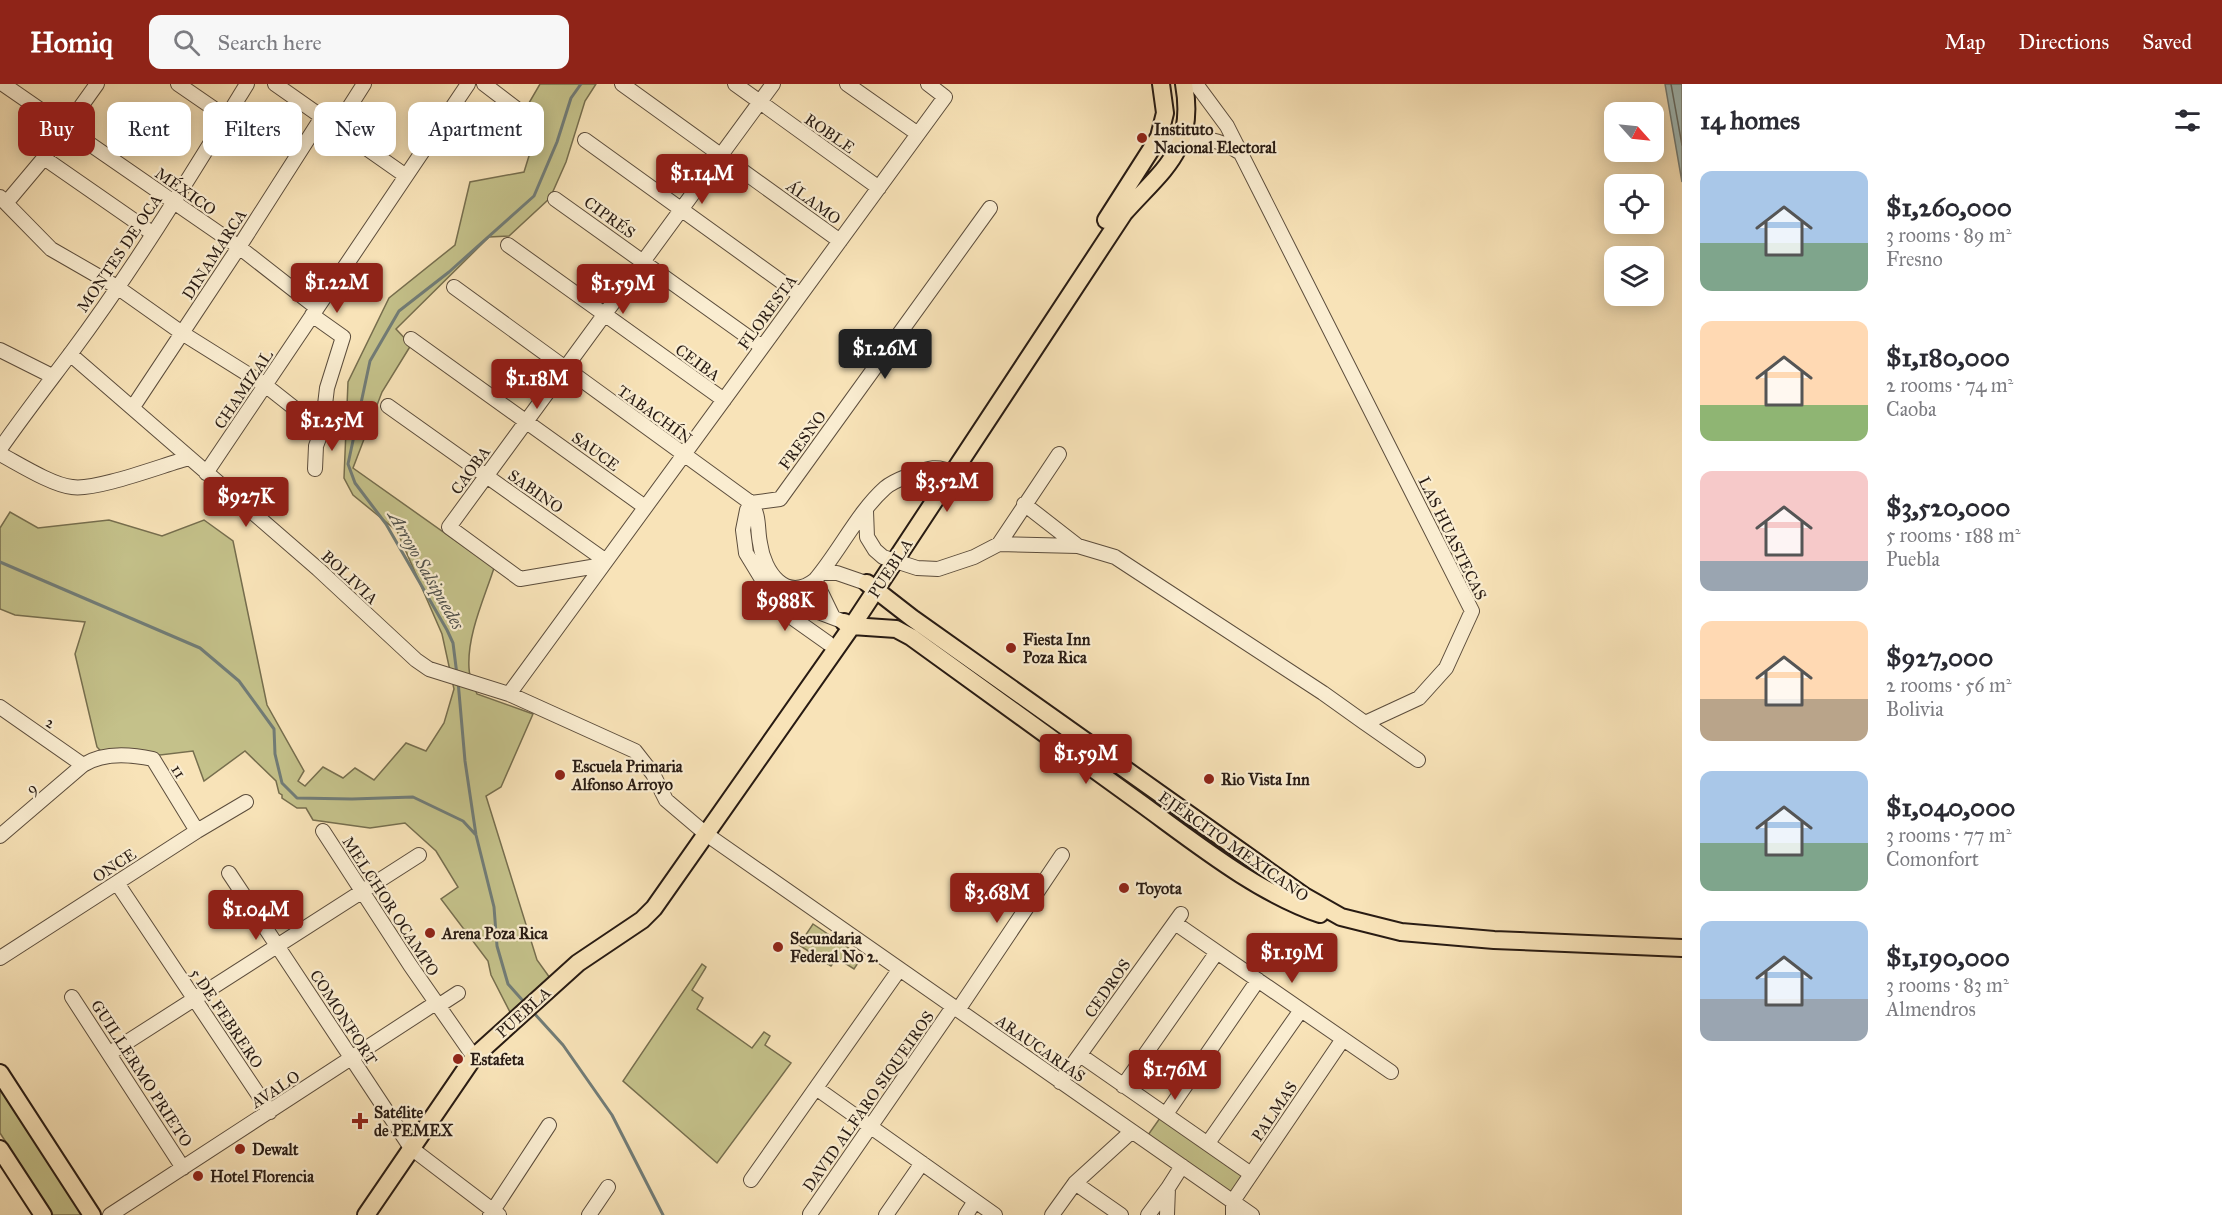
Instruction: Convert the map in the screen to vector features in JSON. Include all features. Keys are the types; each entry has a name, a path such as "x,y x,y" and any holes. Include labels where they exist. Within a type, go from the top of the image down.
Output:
{"main road":[{"name":"PUEBLA","path":"948,470 1159,137 1165,113 1161,84"},
{"name":"PUEBLA","path":"366,1215 478,1053 578,963 642,920 654,908 702,830 842,621 871,586 1124,213 1171,163 1182,139 1186,121 1187,102 1184,84"},
{"name":"EJÉRCITO MEXICANO","path":"871,586 912,618 1304,896 1341,917"},
{"path":"896,629 912,618"},
{"name":"PUEBLA","path":"702,830 842,621"},
{"name":"EJÉRCITO MEXICANO","path":"842,621 896,629 911,637 1245,876 1296,906 1401,932 1494,940 1682,948"},
{"path":"1086,763 1097,748"},
{"path":"1245,876 1255,861"},
{"path":"0,1073 92,1215"},
{"path":"0,1149 43,1215"}],"street":[{"name":"MÉXICO","path":"3,84 30,102"},
{"path":"84,102 97,84"},
{"path":"178,84 204,102"},
{"name":"MONTES DE OCA","path":"236,102 247,84"},
{"path":"275,84 314,111"},
{"path":"353,102 364,84"},
{"name":"CHAMIZAL","path":"206,473 468,84"},
{"path":"484,84 508,102"},
{"name":"ÁLAMO","path":"622,84 840,241"},
{"name":"ROBLE","path":"735,84 758,103 879,188"},
{"name":"CAOBA","path":"605,563 520,579 449,527 773,84"},
{"path":"847,84 918,134"},
{"name":"FLORESTA","path":"509,694 945,97 928,84"},
{"name":"LAS HUASTECAS","path":"1196,84 1227,126 1472,611 1446,668 1419,698 1365,723"},
{"name":"DINAMARCA","path":"133,408 314,130"},
{"path":"1159,137 1182,139 1204,137 1224,142 1239,152"},
{"path":"585,140 800,295"},
{"name":"MÉXICO","path":"95,147 239,247 343,338 327,388 322,430"},
{"name":"MONTES DE OCA","path":"0,448 117,287 203,154"},
{"path":"377,156 406,176"},
{"path":"152,233 44,158 3,200 51,249 117,287 182,333 265,385 322,430 316,446 315,469"},
{"name":"CIPRÉS","path":"555,198 762,347"},
{"name":"FRESNO","path":"751,503 780,499 990,208"},
{"name":"CEIBA","path":"508,245 724,400"},
{"name":"TABACHÍN","path":"454,287 751,503"},
{"name":"SAUCE","path":"411,339 645,507"},
{"path":"0,350 52,376"},
{"name":"BOLIVIA","path":"70,354 318,569 416,660 429,669 509,694"},
{"name":"SABINO","path":"388,406 605,563"},
{"path":"866,511 867,537 875,550 889,559 917,568 938,569 975,557 999,544 1059,453"},
{"path":"0,454 71,488 103,483 189,458"},
{"path":"828,643 780,609 746,553 743,530 747,510 751,503 757,512 760,543 764,557 779,582 788,588 797,589 807,586 818,577 884,488 894,481 929,468 948,470"},
{"path":"1024,504 1078,546"},
{"path":"999,544 1078,546 1115,557 1418,760"},
{"path":"818,577 846,575 871,586"},
{"path":"818,577 842,621"},
{"path":"771,594 842,621"},
{"name":"ARAUCARIAS","path":"509,694 635,751 653,774 666,800 702,830 1182,1166 1233,1208 1252,1215"},
{"name":"2","path":"0,707 82,765"},
{"name":"11","path":"82,765 93,759 129,755 153,759 197,831"},
{"name":"9","path":"0,836 82,765"},
{"name":"ONCE","path":"0,957 246,802"},
{"name":"MELCHOR OCAMPO","path":"323,831 438,1006 478,1053"},
{"path":"110,1053 419,855"},
{"path":"956,1008 1062,855"},
{"name":"COMONFORT","path":"229,873 411,1148 494,1214"},
{"name":"5 DE FEBRERO","path":"117,883 270,1112"},
{"name":"CEDROS","path":"1060,1082 1178,918 1217,952"},
{"path":"1124,1086 1217,952 1391,1071"},
{"path":"751,1180 899,970"},
{"path":"1166,1113 1258,980"},
{"name":"AVALO","path":"110,1215 431,1006 438,1006 458,993"},
{"name":"GUILLERMO PRIETO","path":"72,997 183,1168"},
{"name":"DAVID ALFARO SIQUEIROS","path":"810,1214 956,1008"},
{"path":"1208,1143 1301,1010"},
{"name":"PALMAS","path":"1233,1208 1251,1174 1343,1039"},
{"path":"1080,1055 1251,1174"},
{"path":"816,1088 995,1215"},
{"path":"494,1214 549,1125"},
{"path":"1052,1215 1075,1184 1131,1132"},
{"path":"886,1215 922,1163"},
{"path":"1148,1215 1182,1166"},
{"path":"1075,1184 1121,1215"},
{"path":"589,1215 608,1187"},
{"path":"1167,1215 1168,1188"},
{"path":"966,1215 975,1201"}],"shaded area":[{"path":"540,84 596,84 585,101 566,162 550,198 509,236 489,237 396,329 411,345 382,392 353,468 494,568 473,630 469,655 470,675 477,694 533,714 501,787 486,796 537,960 550,978 513,1018 491,975 488,961 441,899 458,887 436,851 405,823 370,828 313,820 306,808 297,808 282,798 276,781 245,751 204,781 193,751 110,761 97,747 75,654 85,622 15,615 0,609 0,528 10,512 38,528 109,520 162,536 204,520 233,541 267,705 304,771 298,781 305,786 323,767 343,778 355,768 374,780 406,743 426,751 444,723 454,689 442,634 397,531 353,495 344,478 348,382 389,298 455,245 470,182 524,172 529,156 544,156 544,102 530,102"},
{"path":"813,924 862,957 854,969 837,958 831,966 799,945"},
{"path":"702,964 706,967 692,990 703,998 697,1009 752,1048 764,1032 770,1036 765,1045 791,1063 717,1163 623,1081"},
{"path":"0,1086 83,1215 53,1215 0,1133"},
{"path":"1160,1118 1242,1176 1231,1193 1148,1135"}],"water":[{"path":"1665,84 1682,84 1682,182"}],"waterway":[{"name":"Arroyo Salsipuedes","path":"457,675 453,643 447,630 386,524 355,483 348,464 370,361 399,311 449,272 534,196 557,142 571,98 581,84"},
{"path":"0,562 200,648 239,681 274,729 275,754 282,783 297,798 413,797 463,821 475,834"},
{"name":"Arroyo Salsipuedes","path":"458,681 465,761 476,835 494,907 497,946 508,984 524,1002"},
{"name":"Arroyo Salsipuedes","path":"533,1012 563,1045 612,1115 663,1215"}],"place":[{"name":"Instituto Nacional Electoral","path":"1142,138"},
{"name":"Fiesta Inn Poza Rica","path":"1011,648"},
{"name":"Escuela Primaria Alfonso Arroyo","path":"560,775"},
{"name":"Rio Vista Inn","path":"1209,779"},
{"name":"Toyota","path":"1124,888"},
{"name":"Arena Poza Rica","path":"430,933"},
{"name":"Secundaria Federal No 2.","path":"778,947"},
{"name":"Estafeta","path":"458,1059"},
{"name":"Satélite de PEMEX","path":"360,1121"},
{"name":"Dewalt","path":"240,1149"},
{"name":"Hotel Florencia","path":"198,1176"}]}
